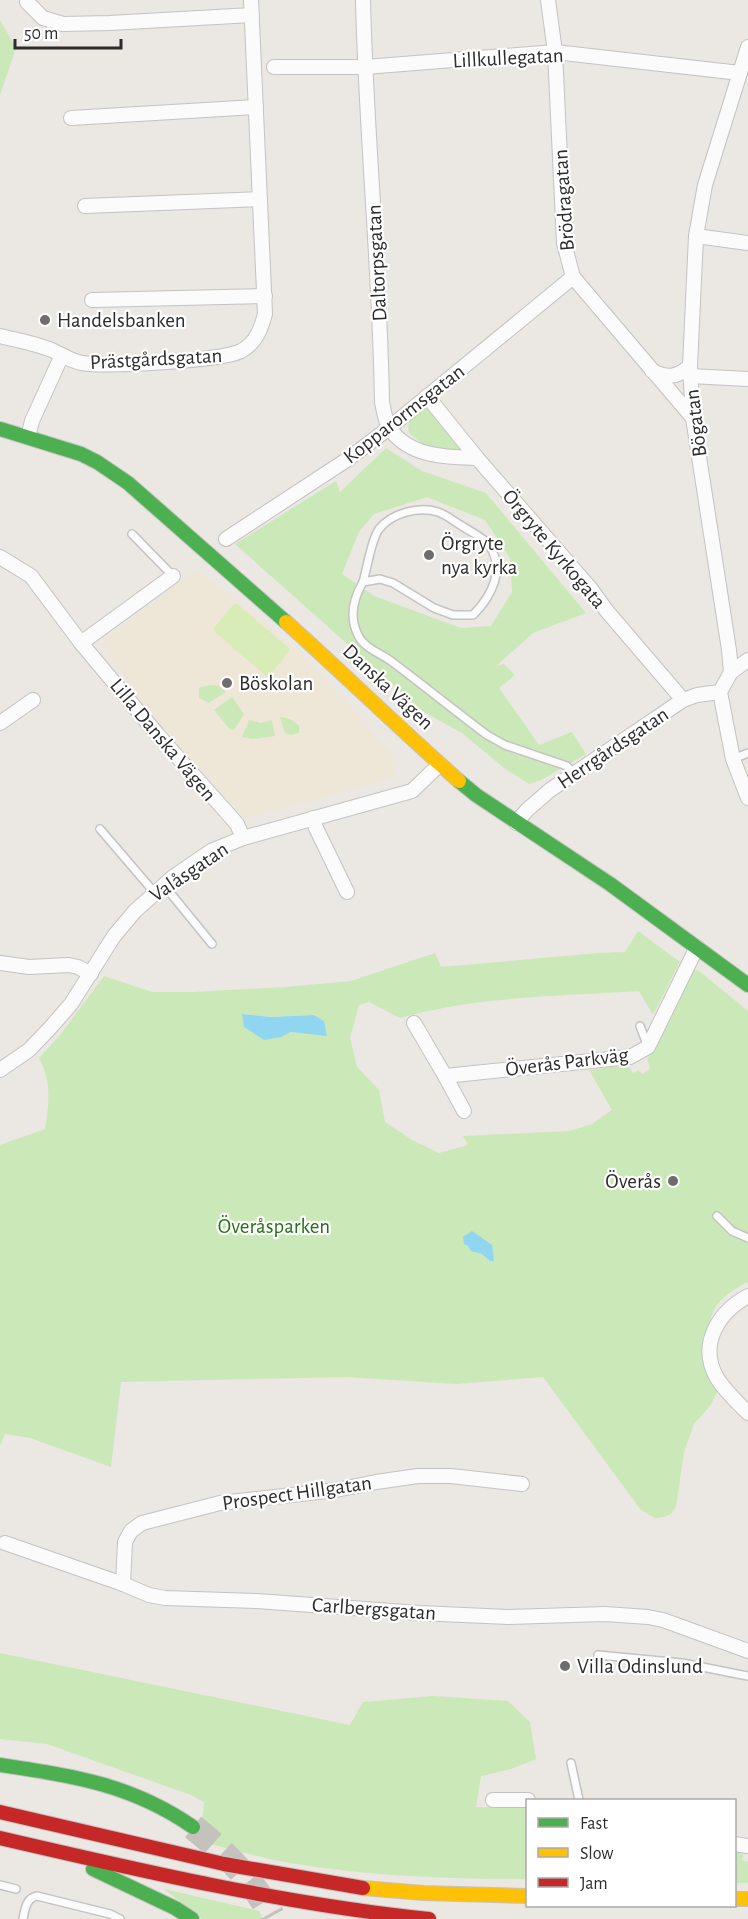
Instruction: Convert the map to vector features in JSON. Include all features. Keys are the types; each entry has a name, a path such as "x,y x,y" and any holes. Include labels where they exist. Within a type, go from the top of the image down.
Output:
{"main road":[{"name":"Danska Vägen","path":"0,429 81,454 128,483 351,680 439,765 476,795 610,884 748,985"},
{"path":"0,1765 76,1778 115,1788 142,1797 194,1827"},
{"path":"0,1812 270,1873 361,1888 441,1894 526,1896"},
{"path":"0,1838 291,1902 387,1916 429,1919"},
{"path":"67,1854 110,1878 175,1908 192,1919"}],"street":[{"name":"Prästgårdsgatan","path":"28,437 32,421 62,355 80,363 92,364 160,362 230,356 243,350 255,339 262,328 265,296 251,0"},
{"name":"Daltorpsgatan","path":"363,0 364,67 375,210 382,402 389,428"},
{"name":"Brödragatan","path":"548,0 555,52 564,243 573,277 693,418"},
{"path":"27,2 43,18 63,24 252,15"},
{"name":"Bögatan","path":"730,672 729,650 693,418 690,371 696,236 705,185 744,66 748,47"},
{"name":"Lillkullegatan","path":"274,67 364,67 555,52 744,66"},
{"path":"71,118 256,107"},
{"path":"85,206 260,199"},
{"path":"696,236 748,243"},
{"name":"Kopparormsgatan","path":"226,539 348,459 573,277"},
{"path":"92,300 265,296"},
{"path":"0,336 36,344 62,355"},
{"path":"652,371 664,376 674,376 690,371 748,379"},
{"name":"Örgryte Kyrkogata","path":"427,396 683,700"},
{"path":"389,428 402,442 428,454 449,458 477,458"},
{"name":"Lilla Danska Vägen","path":"0,556 31,576 81,643 237,824 243,838"},
{"path":"81,643 173,576"},
{"path":"748,660 730,672 720,692 733,759 748,798"},
{"name":"Herrgårdsgatan","path":"516,823 534,802 573,773 683,700 697,695 720,692"},
{"path":"0,723 33,700"},
{"name":"Valåsgatan","path":"0,1070 29,1050 71,1004 114,936 135,911 158,888 211,851 243,838 412,791 439,765"},
{"path":"313,818 347,892"},
{"name":"Överås Parkväg","path":"445,1076 630,1057 648,1047 697,947"},
{"path":"0,963 29,967 69,965 91,974"},
{"path":"414,1023 464,1111"},
{"path":"748,1296 728,1308 720,1319 715,1327 711,1348 716,1375 728,1393 748,1413"},
{"name":"Prospect Hillgatan","path":"123,1584 125,1542 131,1531 142,1523 220,1503 326,1492 418,1476 451,1476 522,1484"},
{"name":"Carlbergsgatan","path":"5,1543 149,1595 165,1598 508,1617 605,1614 648,1617 663,1620 748,1651"},
{"path":"493,1800 526,1800"}],"lane":[{"path":"363,582 380,579 393,583 434,608 453,615 473,615 487,601 496,581 495,559 488,544 476,534 439,512 421,510 390,518 377,532 363,582 355,595 354,622 361,640 487,735 505,745 567,766 573,773"},
{"path":"132,534 173,576"},
{"path":"733,759 748,753"},
{"path":"100,829 212,944"},
{"path":"640,1026 648,1047"},
{"path":"717,1216 732,1231 748,1238"},
{"path":"598,1655 682,1663 748,1676"},
{"path":"571,1763 579,1799"},
{"path":"0,1885 15,1888"},
{"path":"23,1919 28,1901 38,1896 110,1914 120,1919"}],"shaded area":[{"name":"Böskolan","path":"196,570 254,614 302,656 345,700 392,755 396,777 244,818 141,703 102,642"}],"green space":[{"path":"0,20 16,48 0,95"},
{"path":"427,405 462,449 460,452 424,445 409,433 410,419"},
{"path":"386,448 422,471 486,493 586,613 533,633 496,666 504,664 515,675 499,688 539,745 572,732 586,754 541,780 529,784 504,768 462,733 424,712 235,544 336,481 340,492","holes":["427,497 485,520 510,558 512,592 491,626 461,628 374,596 342,574 359,532 374,514"]},
{"path":"234,604 237,604 289,648 269,676 266,676 214,631"},
{"path":"217,685 226,692 209,703 199,698 199,688"},
{"path":"232,697 244,714 234,730 229,728 214,710"},
{"path":"280,717 297,724 299,733 291,735 285,733"},
{"path":"249,720 261,723 272,720 275,736 252,739 242,737"},
{"name":"Överåsparken","path":"638,931 680,962 653,1015 639,991 489,1001 400,1018 369,1002 359,1005 350,1038 357,1067 379,1090 385,1122 412,1140 439,1153 468,1145 463,1136 569,1131 592,1124 612,1110 589,1070 627,1065 633,1073 638,1070 642,1074 650,1069 647,1059 657,1045 693,969 699,971 748,1011 748,1282 719,1302 713,1313 710,1339 721,1385 710,1406 694,1424 684,1452 676,1507 671,1514 655,1518 641,1510 543,1377 456,1384 347,1377 121,1382 111,1467 30,1438 5,1434 0,1446 0,1145 45,1129 48,1084 39,1058 60,1035 104,976 152,992 193,992 351,981 435,953 441,967 625,952","holes":["243,1014 271,1017 314,1015 324,1021 327,1035 291,1032 281,1037"]},
{"path":"0,1653 350,1725 363,1702 433,1696 508,1701 530,1722 536,1759 511,1769 481,1776 476,1807 526,1807 526,1879 436,1877 344,1871 284,1862 194,1840 202,1824 204,1802 191,1795 47,1744 0,1739"},
{"path":"736,1852 743,1854 742,1860 748,1862 748,1883 736,1883"},
{"path":"164,1889 259,1911 263,1919 202,1919"}],"water":[{"path":"242,1014 271,1017 314,1015 324,1021 327,1036 291,1032 281,1037 264,1040 244,1027"},
{"path":"472,1231 492,1245 494,1261 471,1251 464,1244 463,1237"}],"tunnel":[{"path":"193,1827 237,1867 256,1890 272,1916"}],"traffic: fast":[{"path":"0,429 81,454 97,462 128,483 286,622"},
{"path":"459,781 476,795 610,884 748,985"},
{"path":"0,1765 77,1778 124,1791 170,1812 193,1827"},
{"path":"93,1869 175,1908 192,1919"}],"traffic: slow":[{"path":"286,622 459,781"},
{"path":"363,1888 423,1893 526,1896"},
{"path":"736,1899 748,1899"}],"traffic: jam":[{"path":"0,1812 224,1864 363,1888"},
{"path":"0,1838 160,1874 267,1895 321,1905 429,1919"}],"place":[{"name":"Handelsbanken","path":"45,320"},
{"name":"Örgryte nya kyrka","path":"429,555"},
{"name":"Böskolan","path":"227,683"},
{"name":"Överås","path":"673,1181"},
{"name":"Villa Odinslund","path":"565,1666"}]}
